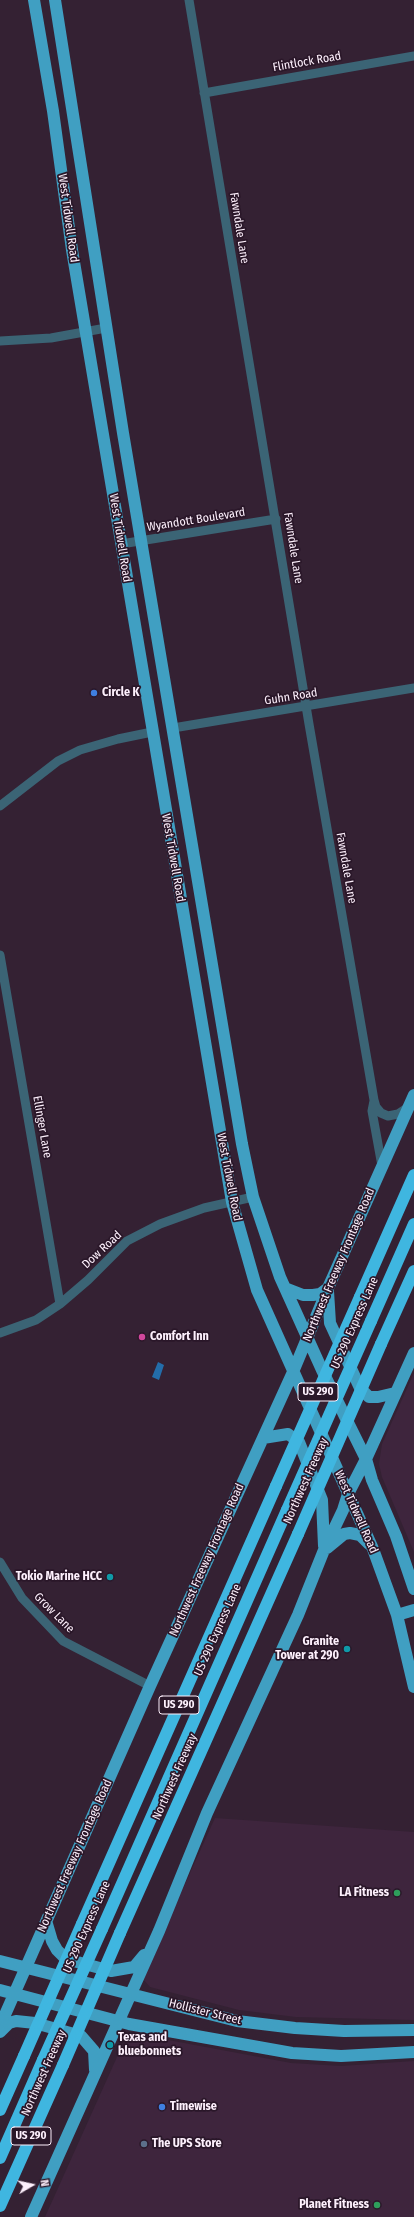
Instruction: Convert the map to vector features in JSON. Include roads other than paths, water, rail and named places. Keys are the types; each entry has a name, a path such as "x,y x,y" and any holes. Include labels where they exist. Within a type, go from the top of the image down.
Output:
{"highway":[{"name":"Northwest Freeway","path":"0,2110 414,1175"},
{"name":"US 290 Express Lane","path":"0,2158 414,1224"},
{"name":"Northwest Freeway","path":"0,2206 414,1271"}],"main road":[{"name":"West Tidwell Road","path":"34,0 103,436 178,889 232,1202 257,1290 373,1549 397,1615 414,1687"},
{"name":"West Tidwell Road","path":"56,0 123,432 226,1045 254,1197 286,1288 366,1459 372,1480 396,1536 414,1589"},
{"path":"45,63 65,59"},
{"path":"64,195 86,193"},
{"path":"103,436 123,432"},
{"path":"178,889 199,886"},
{"path":"205,1048 226,1045"},
{"name":"Northwest Freeway Frontage Road","path":"0,2026 47,1924 150,1686 262,1438 294,1372 328,1288 414,1095"},
{"path":"286,1288 303,1294 313,1295 320,1294 328,1288"},
{"path":"328,1288 330,1323 360,1388 369,1397 378,1397 395,1393"},
{"path":"32,2217 131,1993 207,1813 298,1615 324,1550 343,1510 348,1494 366,1459 414,1353"},
{"path":"262,1438 288,1434 299,1442 322,1500 324,1550"},
{"path":"324,1550 344,1534 350,1533 360,1535 373,1549"},
{"path":"397,1615 414,1610"},
{"path":"47,1924 52,1941 66,1959 111,1971 134,1967 150,1948"},
{"name":"Hollister Street","path":"0,1961 237,2021 295,2028 337,2030 414,2030"},
{"name":"Hollister Street","path":"0,1990 118,2022 292,2053 341,2056 414,2052"},
{"path":"0,2032 9,2023 16,2021 35,2023 81,2036 94,2051 96,2072"}],"street":[{"name":"Fawndale Lane","path":"188,0 276,519 306,706 374,1100 376,1107 381,1113 388,1116 398,1114 407,1108"},
{"name":"Flintlock Road","path":"204,92 414,56"},
{"path":"0,341 20,341 106,328"},
{"name":"Wyandott Boulevard","path":"121,544 276,519"},
{"name":"Guhn Road","path":"173,728 414,688"},
{"path":"0,806 58,761 80,750 118,739 152,732"},
{"name":"Ellinger Lane","path":"0,955 60,1304"},
{"name":"Fawndale Lane","path":"374,1100 372,1111 382,1166"},
{"name":"Dow Road","path":"0,1333 36,1320 60,1304 88,1280 127,1242 160,1224 204,1208 254,1197"},
{"name":"Grow Lane","path":"0,1562 22,1598 63,1641 150,1686"}],"water":[{"path":"158,1362 164,1365 159,1380 152,1377"}],"place":[{"name":"Circle K","path":"94,693"},
{"name":"Comfort Inn","path":"142,1337"},
{"name":"Tokio Marine HCC","path":"110,1577"},
{"name":"Granite Tower at 290","path":"347,1649"},
{"name":"LA Fitness","path":"397,1893"},
{"name":"Texas and bluebonnets","path":"110,2045"},
{"name":"Timewise","path":"162,2107"},
{"name":"The UPS Store","path":"144,2144"},
{"name":"Planet Fitness","path":"377,2205"}]}
